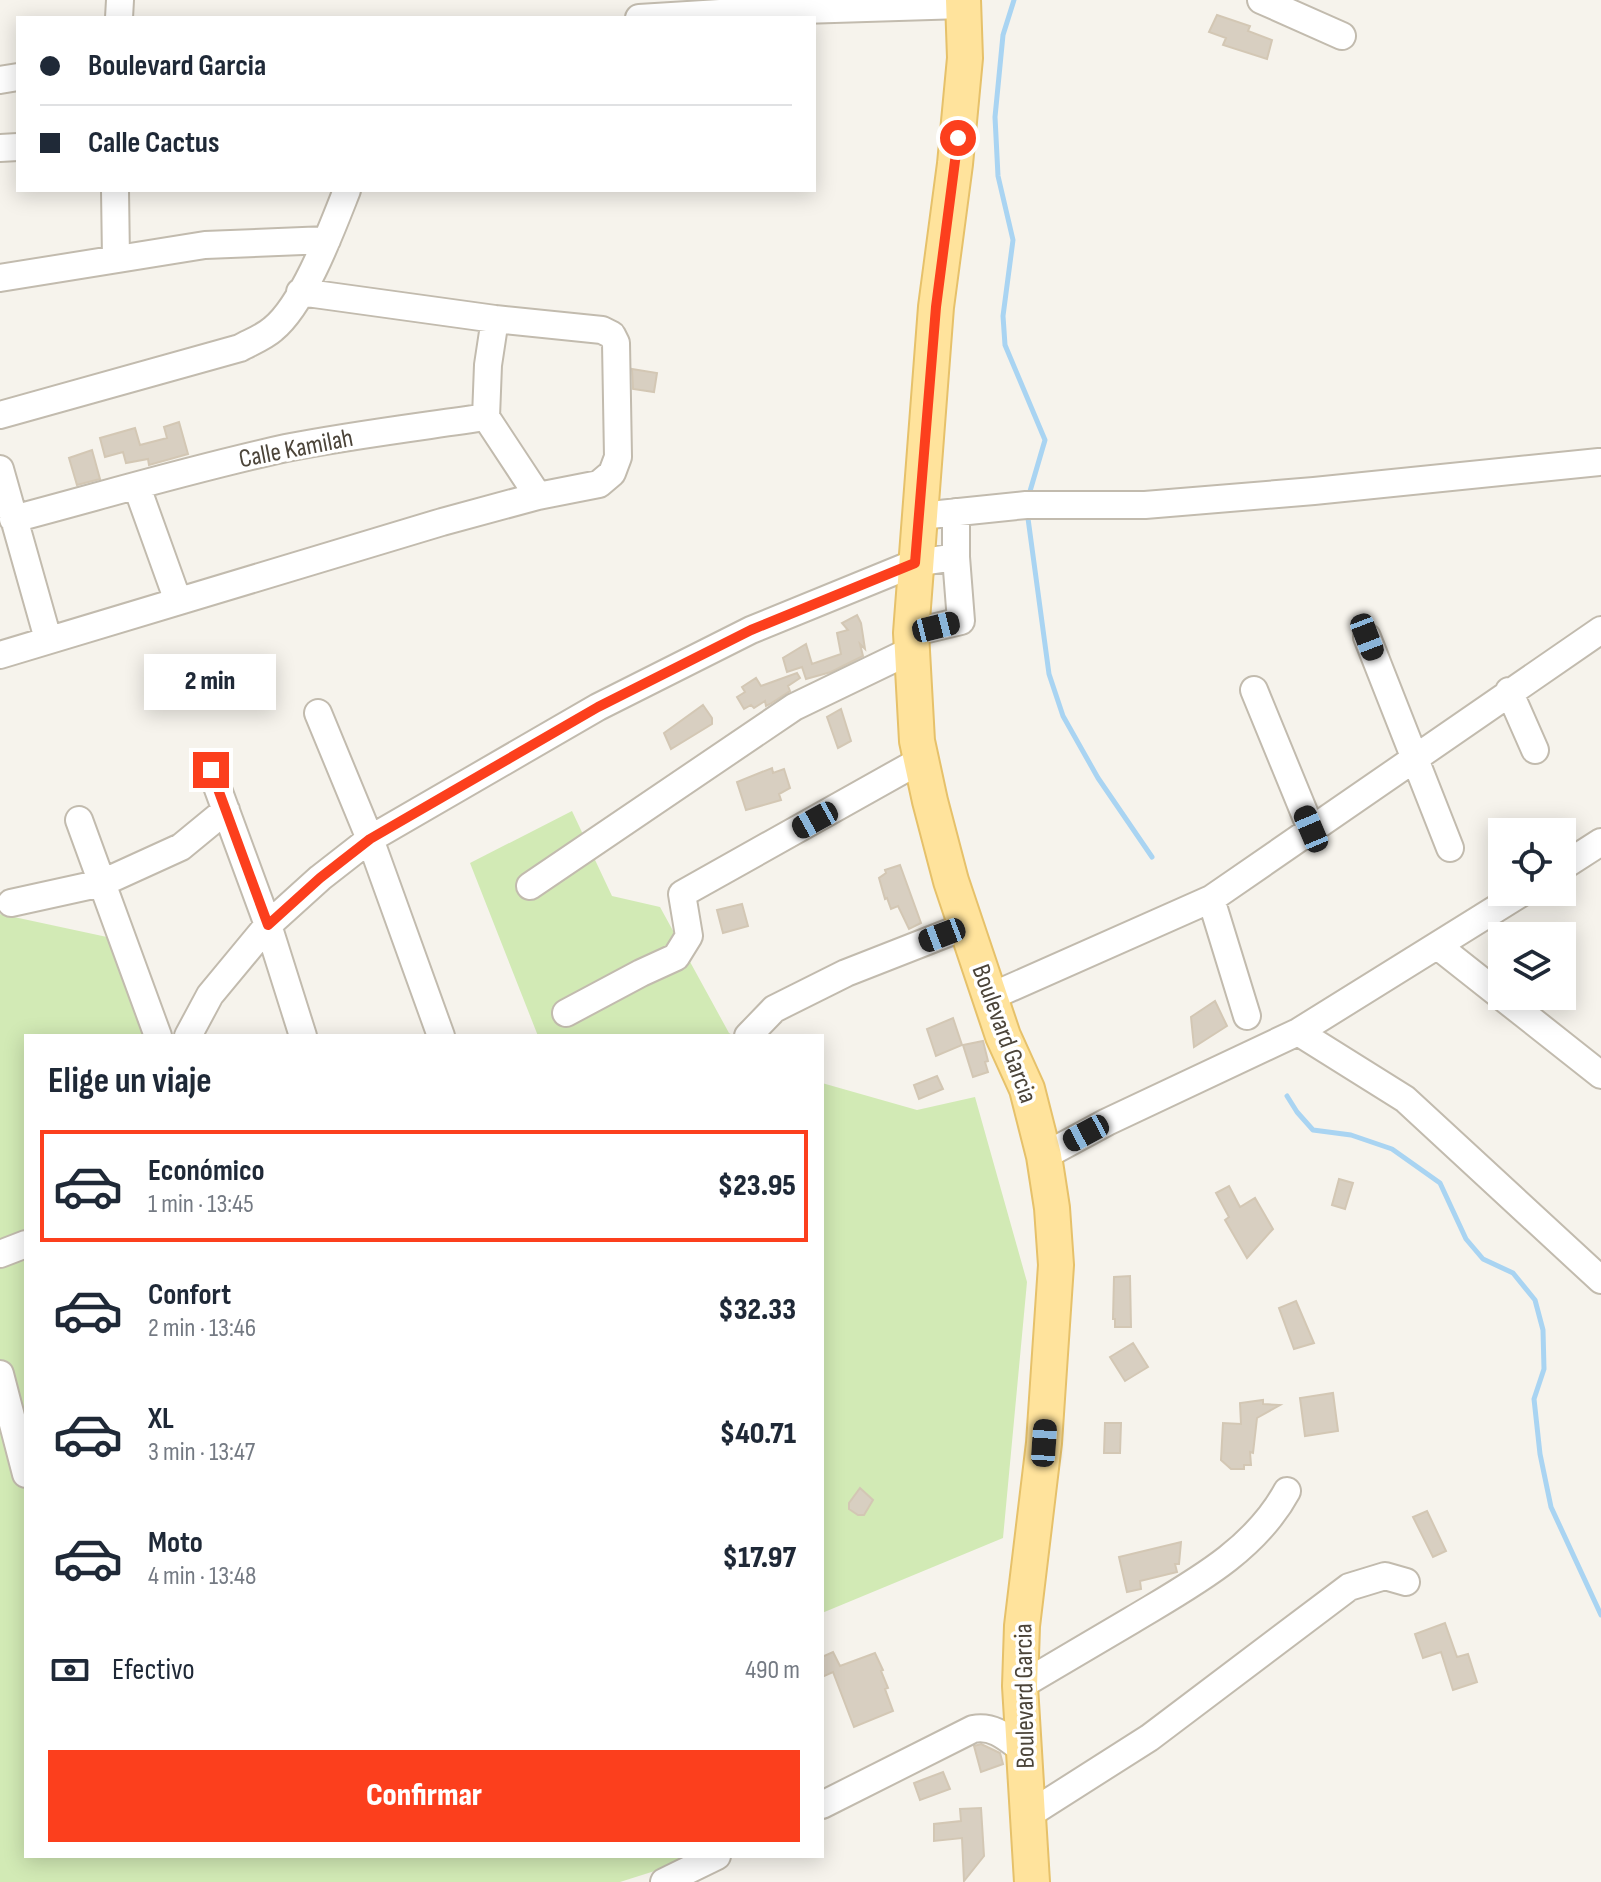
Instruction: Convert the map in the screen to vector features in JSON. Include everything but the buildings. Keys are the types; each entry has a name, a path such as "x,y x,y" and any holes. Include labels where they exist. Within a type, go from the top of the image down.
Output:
{"main road":[{"name":"Boulevard Garcia","path":"963,2 965,58 936,307 915,563 912,642 917,741 921,760 951,881 1003,1036 1027,1089 1044,1156 1056,1265 1044,1443 1022,1626 1020,1686 1032,1882"}],"street":[{"path":"1261,0 1342,36"},
{"path":"671,16 963,2"},
{"path":"115,192 116,259"},
{"path":"0,415 240,348 274,329 300,292 327,240 346,192"},
{"path":"0,278 205,245 327,240"},
{"path":"0,655 326,555 538,496 599,484 612,473 618,457 616,343 612,335 602,330 495,319 300,292"},
{"path":"495,319 488,365 486,417 538,496"},
{"name":"Calle Kamilah","path":"13,519 137,487 189,470 289,448 486,417"},
{"path":"920,516 1026,505 1176,503 1599,462"},
{"path":"0,469 48,639"},
{"path":"137,487 178,601"},
{"path":"530,886 794,707 912,642 961,621 956,512"},
{"path":"189,1034 210,995 268,925 320,878 370,839 598,707 751,630 915,563 956,557"},
{"path":"990,997 1211,899 1601,630"},
{"path":"1367,637 1450,848"},
{"path":"1254,690 1311,829"},
{"path":"1509,691 1535,750"},
{"path":"318,713 370,839 440,1034"},
{"path":"566,1013 676,957 689,936 682,894 921,760"},
{"path":"211,770 268,925 302,1034"},
{"path":"11,903 102,883 181,847 226,810"},
{"path":"79,820 157,1034"},
{"path":"1576,858 1601,842"},
{"path":"1211,899 1247,1016"},
{"path":"1044,1156 1107,1122 1298,1032 1502,906"},
{"path":"750,1034 774,1009 822,985 966,926"},
{"path":"1439,947 1601,1075"},
{"path":"1298,1032 1405,1099 1601,1280"},
{"path":"0,1254 24,1245"},
{"path":"0,1374 24,1466"},
{"path":"1020,1686 1195,1582 1254,1537 1276,1512 1287,1491"},
{"path":"1028,1815 1149,1738 1349,1587 1366,1579 1385,1576 1406,1582"},
{"path":"824,1804 973,1729 984,1727 996,1730 1024,1751"},
{"path":"664,1882 713,1858"}],"green space":[{"path":"572,811 612,896 660,907 731,1034 537,1034 470,863"},
{"path":"0,914 121,940 163,1034 24,1034 24,1858 696,1858 620,1882 0,1882"},
{"path":"824,1084 917,1110 975,1097 1027,1282 1003,1538 824,1612"}],"waterway":[{"path":"1014,0 1003,35 995,117 998,176 1013,240 1003,316 1005,345 1045,440 1028,498"},
{"path":"1027,511 1049,674 1063,716 1098,778 1152,857"},
{"path":"1287,1096 1313,1130 1351,1135 1392,1149 1440,1183 1466,1239 1483,1259 1513,1273 1535,1300 1543,1330 1544,1369 1534,1399 1540,1454 1551,1507 1601,1615"}],"route":[{"path":"211,770 268,925 320,878 370,839 598,707 751,630 915,563 936,307 958,138"}]}
